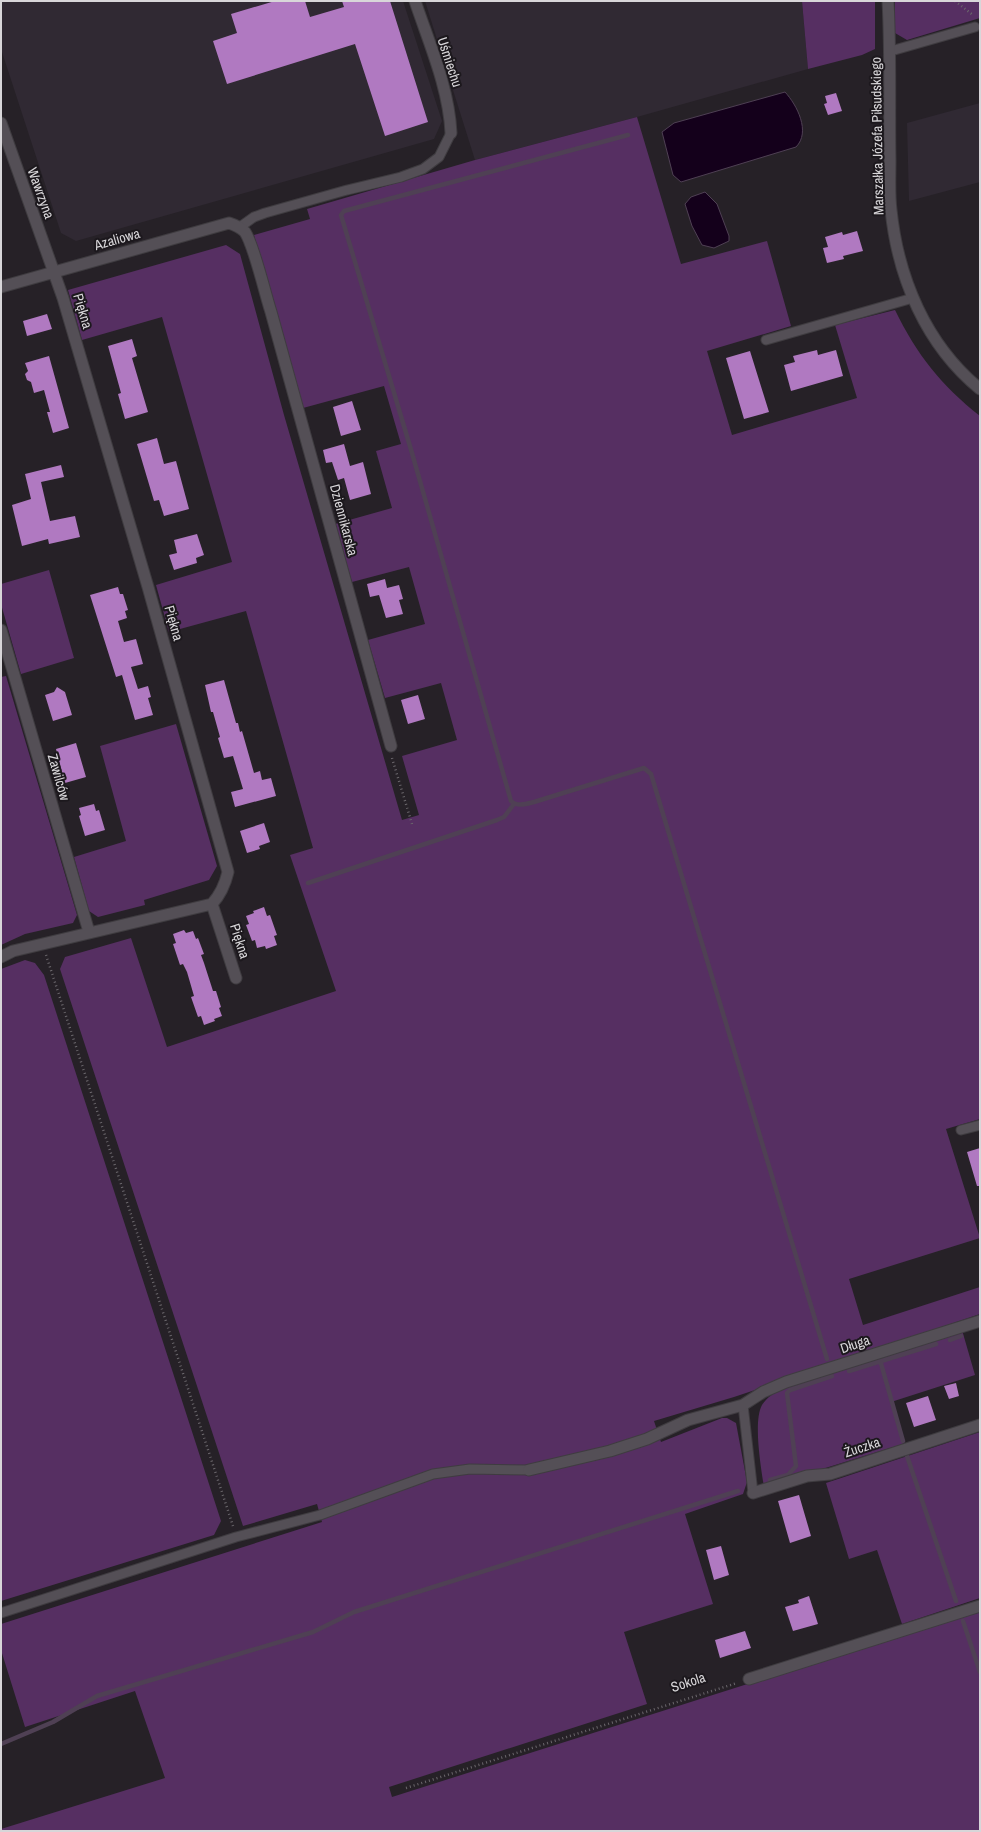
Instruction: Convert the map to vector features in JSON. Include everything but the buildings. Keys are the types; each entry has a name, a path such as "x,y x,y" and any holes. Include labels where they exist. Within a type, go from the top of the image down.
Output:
{"street":[{"name":"Uśmiechu","path":"415,1 446,97 450,115 451,133"},
{"name":"Marszałka Józefa Piłsudskiego","path":"888,1 891,51 889,137 891,209 898,249 914,298 924,322 942,351 980,389"},
{"name":"Wawrzyna","path":"1,123 54,272"},
{"name":"Azaliowa","path":"1,287 229,223 240,227"},
{"name":"Dziennikarska","path":"240,227 248,237 271,312 391,746"},
{"name":"Piękna","path":"54,272 148,587 228,872 226,885 212,904 236,978"},
{"name":"Zawilców","path":"1,630 89,932"},
{"path":"1,956 13,951 43,945 89,932 212,904"},
{"name":"Długa","path":"529,1470 610,1451 647,1438 688,1420 743,1405 763,1392 786,1382 980,1321"},
{"name":"Żuczka","path":"753,1493 807,1476 830,1474 980,1425"},
{"path":"749,1678 980,1606"}],"lane":[{"path":"891,51 976,22"},
{"path":"240,227 254,217 266,213 347,190 401,177 423,169 439,157 451,133"},
{"path":"766,340 914,298"},
{"path":"961,1130 980,1125"},
{"path":"743,1405 753,1493"},
{"path":"1,1613 236,1538 320,1515 433,1474 470,1469 529,1470"}],"path":[{"path":"955,1 976,22"},
{"path":"391,746 393,764 412,824"},
{"path":"43,945 236,1538"},
{"name":"Sokola","path":"406,1788 749,1678"}],"shaded area":[{"path":"1,1 403,1 442,121 434,139 76,241 61,233 1,49"},
{"path":"425,1 802,1 808,69 637,117 475,160"},
{"path":"802,1 875,1 875,49 862,55 808,69"},
{"path":"895,1 977,1 980,3 980,18 907,40 895,33"},
{"path":"785,92 790,97 801,119 802,134 796,147 681,182 673,175 662,132 674,123"},
{"path":"980,103 980,182 909,201 907,123"},
{"path":"637,117 681,264 767,241 791,326 707,351 732,435 857,398 835,325 895,310 912,341 931,368 953,393 980,416 980,1119 946,1129 980,1238 849,1279 863,1325 980,1287 980,1314 734,1397 654,1421 661,1442 722,1418 727,1418 736,1423 747,1482 743,1494 685,1514 713,1604 624,1632 647,1704 389,1787 392,1797 980,1610 980,1831 1,1831 1,1829 165,1778 135,1691 25,1727 1,1650 1,1624 322,1522 317,1504 243,1526 60,969 65,957 131,938 167,1047 336,991 290,855 313,848 246,611 169,632 156,585 232,562 162,317 82,340 68,290 226,245 240,254 284,415 402,820 419,815 402,756 457,740 441,683 385,698 368,640 425,624 409,567 352,582 335,524 392,508 376,451 401,444 384,386 303,408 254,235 310,219 307,209 475,160"},
{"path":"705,192 717,204 729,236 729,241 714,248 702,245 692,226 685,204 691,197"},
{"path":"49,570 74,658 21,674 1,604 1,584"},
{"path":"6,676 77,915 73,923 25,934 1,945 1,677"},
{"path":"176,724 217,866 209,880 144,900 145,905 98,917 89,911 74,857 126,841 100,746"},
{"path":"25,960 35,963 44,975 221,1521 214,1535 1,1601 1,969"},
{"path":"962,1330 975,1375 891,1402 903,1444 764,1487 758,1445 758,1422 759,1412 762,1405 772,1395 783,1387"},
{"path":"980,1432 980,1598 902,1624 877,1550 849,1559 826,1483"}],"waterway":[{"path":"628,135 344,211 341,215 412,453 511,801 516,804 531,803 644,768 651,774 827,1359"},
{"path":"308,883 497,820 504,817 514,804"},
{"path":"950,1340 961,1336"},
{"path":"849,1371 936,1344"},
{"path":"880,1360 903,1441"},
{"path":"770,1480 788,1475 796,1466 787,1393 790,1390 832,1376"},
{"path":"906,1453 956,1601"},
{"path":"1,1744 53,1722 97,1696 313,1632 354,1612 738,1491"},
{"path":"963,1621 980,1672"}]}
